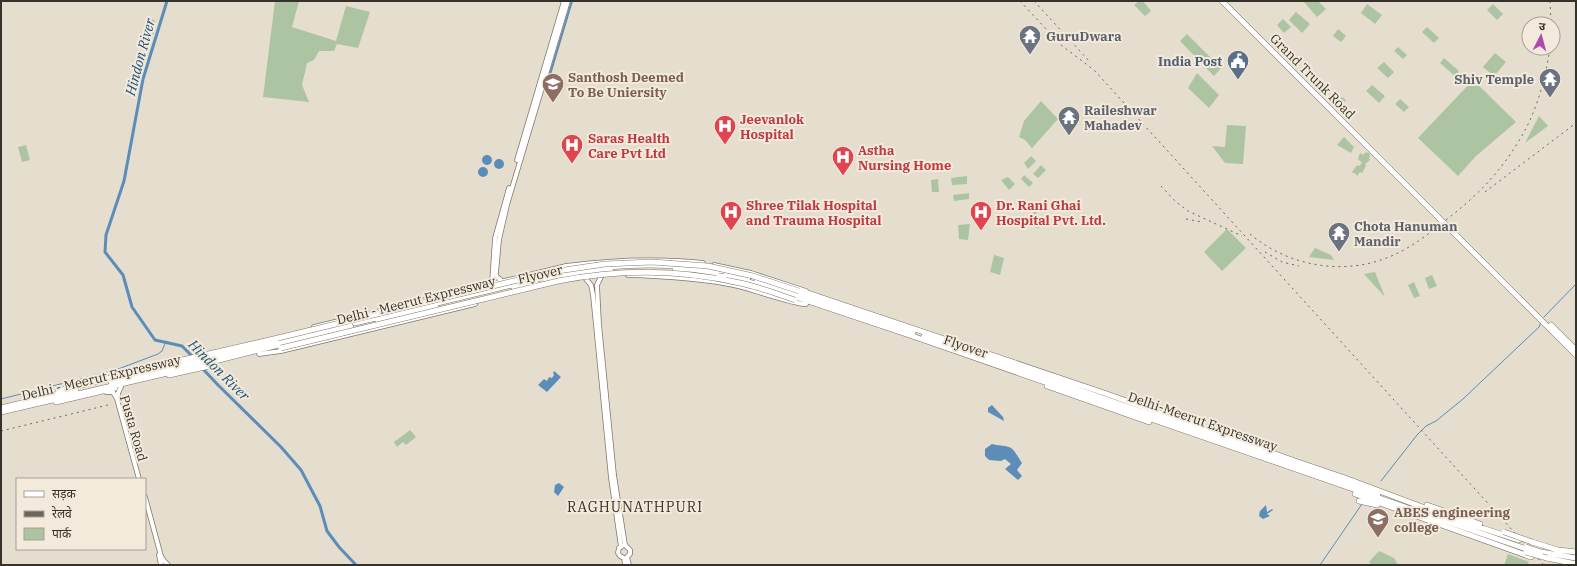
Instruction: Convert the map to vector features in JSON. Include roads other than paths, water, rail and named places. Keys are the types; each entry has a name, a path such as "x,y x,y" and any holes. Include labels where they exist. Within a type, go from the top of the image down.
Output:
{"highway":[{"name":"Grand Trunk Road","path":"1222,1 1390,167"},
{"name":"Grand Trunk Road","path":"1226,1 1390,167"},
{"path":"1390,167 1572,348 1576,355"},
{"name":"Flyover","path":"229,355 264,341 551,272 605,264 664,262 708,266 752,276 835,302 843,302 874,315 1051,376 1063,386"},
{"name":"Delhi - Meerut Expressway","path":"1,414 352,322 541,282 588,269 643,265 681,267 722,272 767,283 822,302"},
{"name":"Flyover","path":"229,355 259,354 558,280 606,274 650,272 696,275 750,286 1049,386 1063,386"},
{"name":"Delhi - Meerut Expressway","path":"722,272 838,311"},
{"name":"Delhi-Meerut Expressway","path":"822,302 1390,499 1526,549 1576,560"},
{"name":"Delhi-Meerut Expressway","path":"838,311 1063,386"},
{"path":"1,407 156,373 169,376 179,367 229,355"},
{"path":"1,414 104,391 156,373"},
{"path":"1063,386 1122,400 1378,490 1421,510"},
{"path":"1063,386 1114,410 1365,497 1412,510"},
{"path":"1083,393 1092,392 1122,400"},
{"path":"1083,393 1085,397 1114,410"},
{"name":"Delhi-Meerut Expressway","path":"1083,393 1412,510 1421,510 1436,519 1466,526"},
{"path":"1365,497 1386,506"},
{"path":"1360,501 1382,506 1421,510"},
{"path":"1466,526 1504,532 1576,560"},
{"path":"1466,526 1558,550 1576,552"},
{"path":"1466,526 1531,557 1548,560 1576,560"},
{"path":"1526,549 1561,565"}],"main road":[{"path":"492,283 498,238 536,96 564,1"},
{"path":"502,281 496,276 498,238 568,1"},
{"path":"531,94 536,96"},
{"path":"264,341 276,336 352,322 492,283 538,272 592,262 642,259 681,261 722,272 771,279 805,290 808,294"},
{"path":"538,272 541,282"},
{"path":"720,282 722,272"},
{"path":"259,354 281,351 355,333 541,282 627,275 664,276 720,282 800,304 806,304"},
{"path":"601,277 596,285 595,295 600,386 610,478 623,546 630,550 630,554 627,557 629,565"},
{"path":"586,278 595,295 608,395 614,475 623,546 618,553 624,558 625,565"},
{"path":"352,322 355,333"},
{"name":"Pusta Road","path":"118,387 118,395 139,478"},
{"name":"Pusta Road","path":"104,391 112,392 115,395 139,478"},
{"path":"146,501 160,552 166,565"},
{"path":"146,507 161,565"}],"water":[{"path":"485,155 489,155 491,156 491,164 485,165 482,162 482,158"},
{"path":"497,159 501,159 503,160 503,168 497,169 494,166 494,162"},
{"path":"481,167 485,167 487,168 487,176 481,177 478,174 478,170"},
{"path":"554,371 561,377 547,392 538,385 544,379 547,381 549,377 552,378"},
{"path":"992,405 1003,417 1004,421 988,412 988,408"},
{"path":"992,444 1009,447 1015,451 1022,463 1017,470 1022,476 1018,480 1005,469 1011,464 1005,459 1001,461 989,460 985,456 985,449"},
{"path":"559,483 564,487 558,496 554,492 555,485"},
{"path":"1266,505 1267,512 1272,509 1273,510 1267,514 1270,516 1263,519 1259,516 1260,511"}],"waterway":[{"name":"Hindon River","path":"167,1 143,79 124,181 106,235 105,252 123,275 132,307 155,340 182,346 193,357"},
{"path":"546,88 572,1"},
{"path":"1544,317 1576,284"},
{"path":"1381,481 1417,435 1426,426 1436,421 1463,399 1539,327 1541,322"},
{"path":"113,371 158,354 162,351 166,341"},
{"name":"Hindon River","path":"202,368 281,447 301,470 320,506 327,531 339,547 356,565"},
{"path":"1,399 108,372"},
{"path":"1320,565 1362,504"}],"railway":[{"path":"1020,1 1061,45 1094,70 1544,565"},
{"path":"1034,1 1090,62"},
{"path":"1550,1 1551,16"},
{"path":"1250,234 1281,254 1316,265 1335,267 1371,263 1396,254 1410,246 1430,233 1465,205 1486,185 1504,163 1520,139 1536,106 1546,72 1549,56"},
{"path":"1485,192 1576,123"},
{"path":"1161,186 1175,201 1188,211 1242,236"},
{"path":"1186,219 1202,222"},
{"path":"1265,252 1282,262 1299,266"},
{"path":"1,431 108,405"}],"place":[{"name":"GuruDwara","path":"1030,56"},
{"name":"India Post","path":"1238,80"},
{"name":"Shiv Temple","path":"1550,98"},
{"name":"Santhosh Deemed To Be Uniersity","path":"553,104"},
{"name":"Raileshwar Mahadev","path":"1069,136"},
{"name":"Jeevanlok Hospital","path":"725,146"},
{"name":"Saras Health Care Pvt Ltd","path":"572,164"},
{"name":"Astha Nursing Home","path":"843,176"},
{"name":"Shree Tilak Hospital and Trauma Hospital","path":"731,232"},
{"name":"Dr. Rani Ghai Hospital Pvt. Ltd.","path":"981,232"},
{"name":"Chota Hanuman Mandir","path":"1339,252"},
{"name":"ABES engineering college","path":"1378,538"}],"district":[{"name":"RAGHUNATHPURI","path":"635,507"}]}
